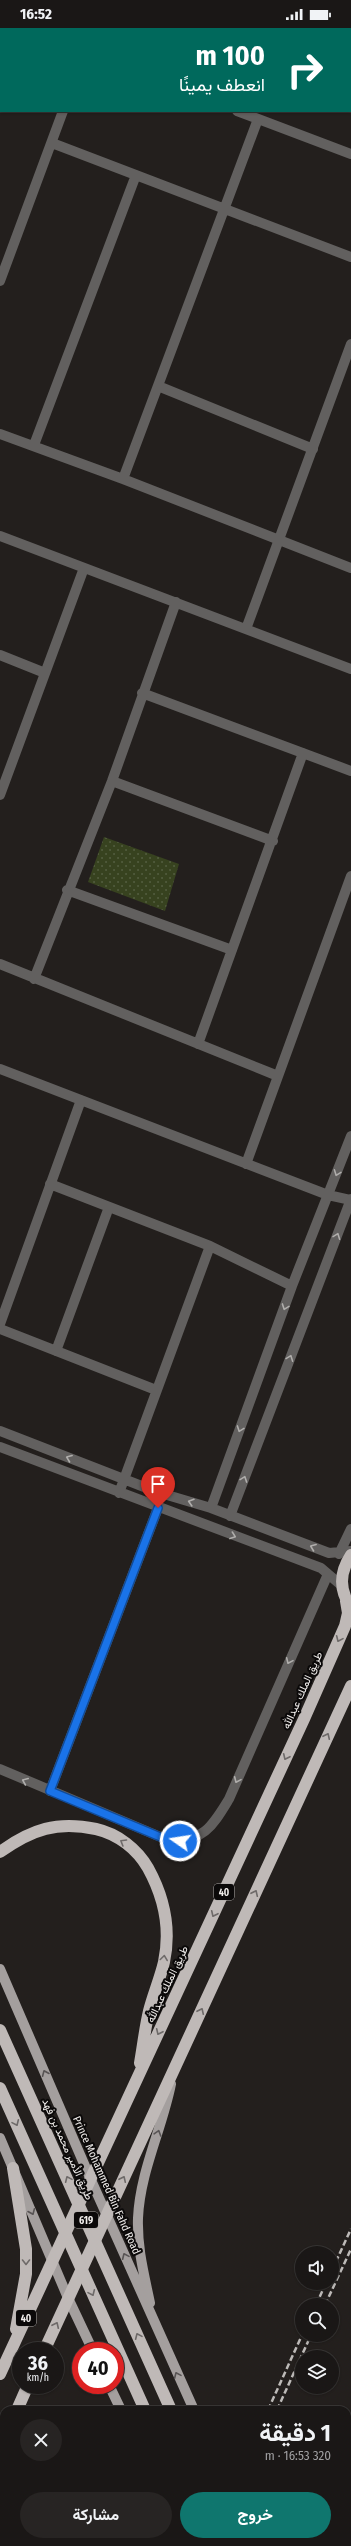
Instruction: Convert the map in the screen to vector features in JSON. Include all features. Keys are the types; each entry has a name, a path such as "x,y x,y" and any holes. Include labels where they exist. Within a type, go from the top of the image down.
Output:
{"highway":[{"path":"342,1586 345,1555"},
{"name":"طريق الملك عبدالله","path":"14,2342 91,2180 345,1626 349,1605 342,1586"},
{"name":"40","path":"48,2342 351,1686"},
{"path":"0,1852 21,1836 52,1826 75,1825 105,1831 129,1845 144,1861 159,1888 167,1922 164,1961 148,2012 138,2078"},
{"name":"طريق الأمير محمد بن فهد","path":"0,2030 169,2406"},
{"name":"619","path":"0,2088 143,2406"},
{"path":"13,2168 26,2249 26,2274 14,2342"},
{"name":"طريق الملك عبدالله","path":"0,2374 12,2347"},
{"path":"19,2406 24,2394"}],"main road":[{"name":"Prince Mohammed Bin Fahd Road","path":"0,1969 106,2215 192,2406"},
{"path":"154,2322 140,2262 138,2217 150,2161 175,2066"},
{"path":"0,2138 68,2298 89,2342"},
{"path":"113,2394 119,2406"}],"street":[{"path":"0,281 63,112"},
{"path":"240,112 351,154"},
{"path":"123,479 258,119"},
{"path":"52,143 351,257"},
{"path":"34,445 136,175"},
{"path":"246,629 351,344"},
{"path":"158,386 313,449"},
{"path":"0,434 34,445 351,568"},
{"path":"0,536 351,669"},
{"path":"0,795 84,568"},
{"path":"34,979 67,890 112,781 142,693 176,602"},
{"path":"0,655 45,673"},
{"path":"142,693 351,771"},
{"path":"198,1044 273,841 303,753"},
{"path":"112,781 273,841"},
{"path":"246,1164 351,876"},
{"path":"67,890 232,950"},
{"path":"0,964 34,979 278,1076"},
{"path":"0,1069 328,1195 351,1200 230,1516"},
{"path":"0,1324 81,1100"},
{"path":"210,1508 292,1286 351,1136"},
{"path":"50,1184 210,1246 292,1286"},
{"path":"56,1350 109,1207"},
{"path":"119,1493 210,1246"},
{"path":"0,1328 156,1390"},
{"path":"0,1431 125,1479 210,1508 330,1553 345,1555 351,1551"},
{"path":"0,1447 158,1508 321,1568 342,1586"},
{"path":"50,1791 158,1508"},
{"path":"345,1555 351,1529"},
{"path":"0,1769 170,1841 193,1839 213,1826 229,1799 328,1574"}],"green space":[{"path":"104,837 179,864 165,911 88,882"}],"railway":[{"path":"339,2255 351,2229"},
{"path":"328,2298 351,2249"},
{"path":"319,2298 323,2290"},
{"path":"270,2406 299,2342"},
{"path":"279,2406 308,2342"}],"route":[{"path":"158,1508 50,1791 170,1841 180,1841"}]}
